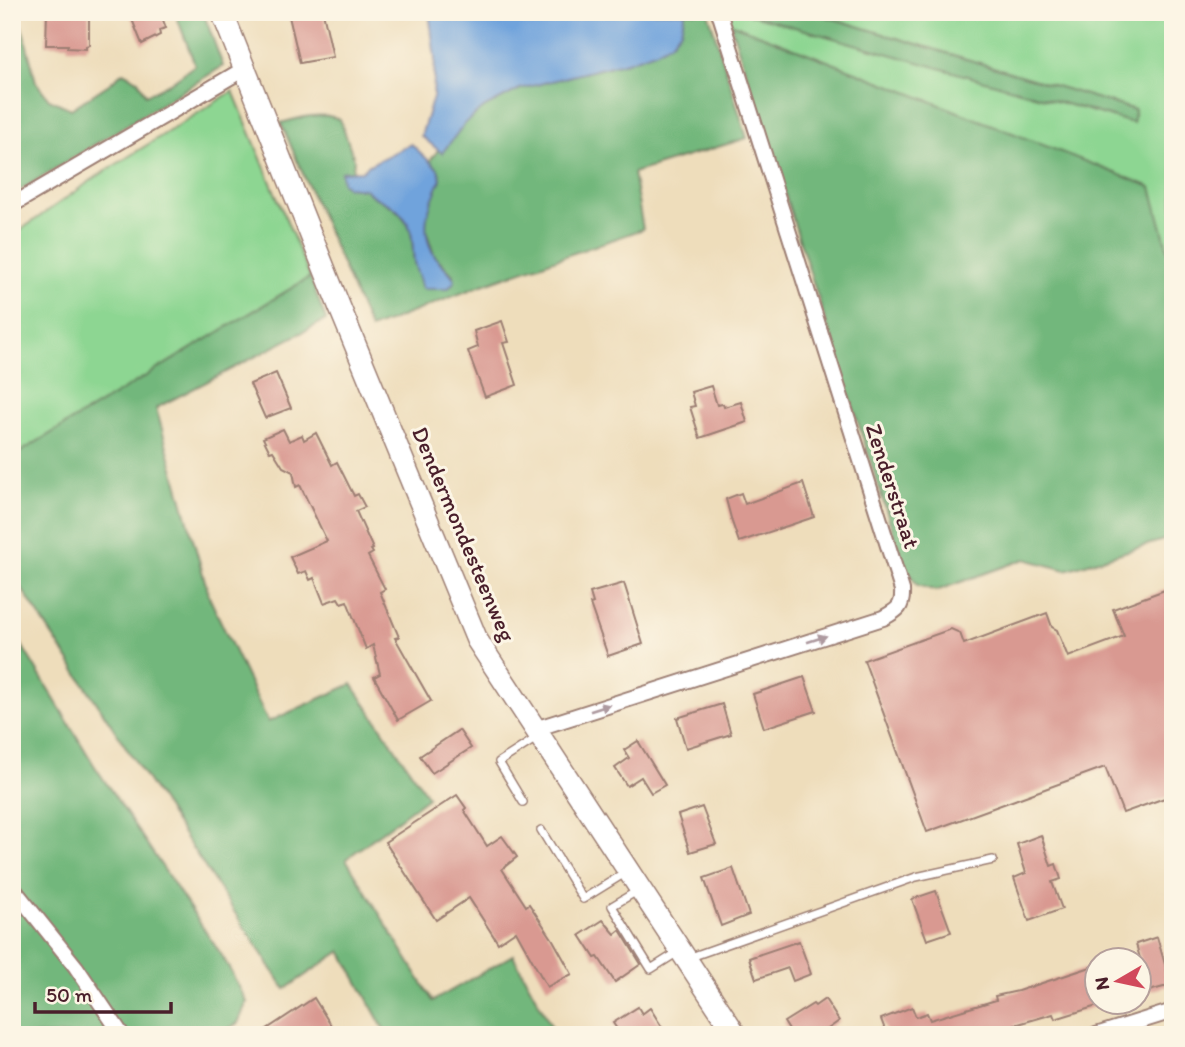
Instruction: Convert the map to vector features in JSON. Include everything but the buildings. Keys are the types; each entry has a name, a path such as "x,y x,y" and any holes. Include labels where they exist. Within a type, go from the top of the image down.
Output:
{"main road":[{"name":"Dendermondesteenweg","path":"222,12 477,640 736,1035"}],"street":[{"name":"Zenderstraat","path":"537,733 883,618 895,611 902,601 902,590 719,12"},
{"path":"12,205 244,69"},
{"path":"12,887 76,967 122,1035"},
{"path":"1096,1035 1173,1011"}],"lane":[{"path":"523,802 499,762 537,733"},
{"path":"541,830 583,899 628,871"},
{"path":"640,889 612,906 651,969 683,955 916,877 993,860"}],"green space":[{"path":"12,12 16,12 24,34 36,82 49,99 71,109 123,72 138,80 146,95 170,83 195,65 175,12 203,12 223,66 12,195"},
{"path":"685,12 708,12 747,138 633,173 643,229 482,285 370,329 281,123 303,117 340,119 354,159 353,171 341,172 347,187 365,189 403,217 410,229 414,262 423,289 448,289 453,275 434,255 426,230 429,205 441,179 438,169 430,161 438,150 442,152 466,122 485,107 520,89 627,62 681,30"},
{"path":"726,12 742,12 1133,123 1135,110 811,12 1173,12 1173,270 1150,187 730,23"},
{"path":"742,12 811,12 1135,110 1133,123"},
{"path":"730,23 1151,187 1173,270 1173,537 1066,570 1025,559 936,591 917,585 903,563"},
{"path":"233,91 310,277 12,457 12,236 96,177"},
{"path":"310,277 326,320 156,408 210,599 268,722 352,684 428,797 346,859 433,1001 513,955 556,1035 387,1035 341,951 285,989 12,574 12,457"},
{"path":"12,629 94,765 224,959 247,1002 238,1023 217,1035 12,1035"}],"water":[{"path":"429,12 685,12 681,30 671,43 627,62 520,89 485,107 466,122 442,153 421,136 433,97 435,59"},
{"path":"411,144 438,169 441,179 426,225 434,255 455,281 448,289 422,289 414,262 410,229 397,210 365,189 347,187 342,183 341,172 362,171"}]}
